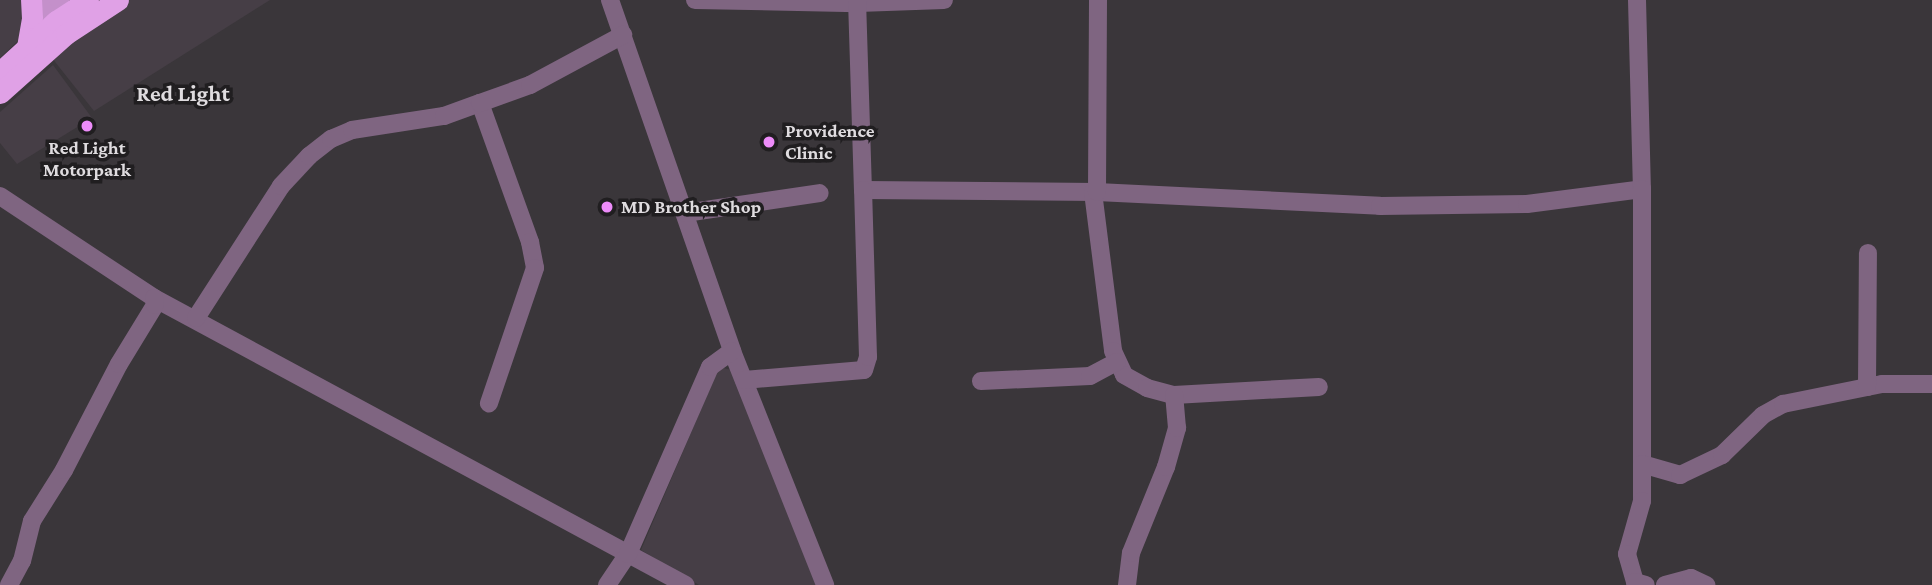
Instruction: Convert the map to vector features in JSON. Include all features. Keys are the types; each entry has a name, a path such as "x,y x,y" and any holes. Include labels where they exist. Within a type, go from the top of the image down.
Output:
{"highway":[{"path":"27,47 32,18 31,0"},
{"path":"0,72 27,47 88,0"},
{"path":"0,93 65,19 118,0"}],"main road":[{"path":"40,0 65,19"}],"street":[{"path":"610,0 732,351 825,585"},
{"path":"695,0 944,0"},
{"path":"1098,0 1095,192 1116,362 1124,375 1147,388 1174,396 1319,387"},
{"path":"1637,0 1642,189 1642,502 1627,554 1635,582 1646,585"},
{"path":"744,380 864,370 868,357 858,1"},
{"path":"196,318 281,186 309,156 331,139 352,130 444,116 530,85 623,35"},
{"path":"480,103 530,242 535,268 489,403"},
{"path":"863,190 1095,192 1393,205 1527,204 1642,189"},
{"path":"685,214 820,193"},
{"path":"0,196 154,298 196,318 686,585"},
{"path":"1867,387 1868,253"},
{"path":"9,585 22,561 32,521 64,470 119,364 155,305 154,298"},
{"path":"607,585 628,554 710,367 732,351"},
{"path":"982,382 1090,376 1116,362"},
{"path":"1642,464 1680,475 1722,455 1763,415 1783,404 1867,387 1932,384"},
{"path":"1127,585 1131,553 1166,467 1177,428 1174,396"},
{"path":"1665,585 1690,578 1706,585"}],"shaded area":[{"path":"0,0 25,0 40,20 0,58"},
{"path":"129,0 270,0 94,111 52,58"},
{"path":"53,65 92,118 17,164 0,143 0,112"},
{"path":"719,367 732,370 816,585 699,585 641,550"}],"place":[{"name":"Red Light Motorpark","path":"87,126"},
{"name":"Providence Clinic","path":"769,142"},
{"name":"MD Brother Shop","path":"607,207"}],"district":[{"name":"Red Light","path":"183,93"}]}
